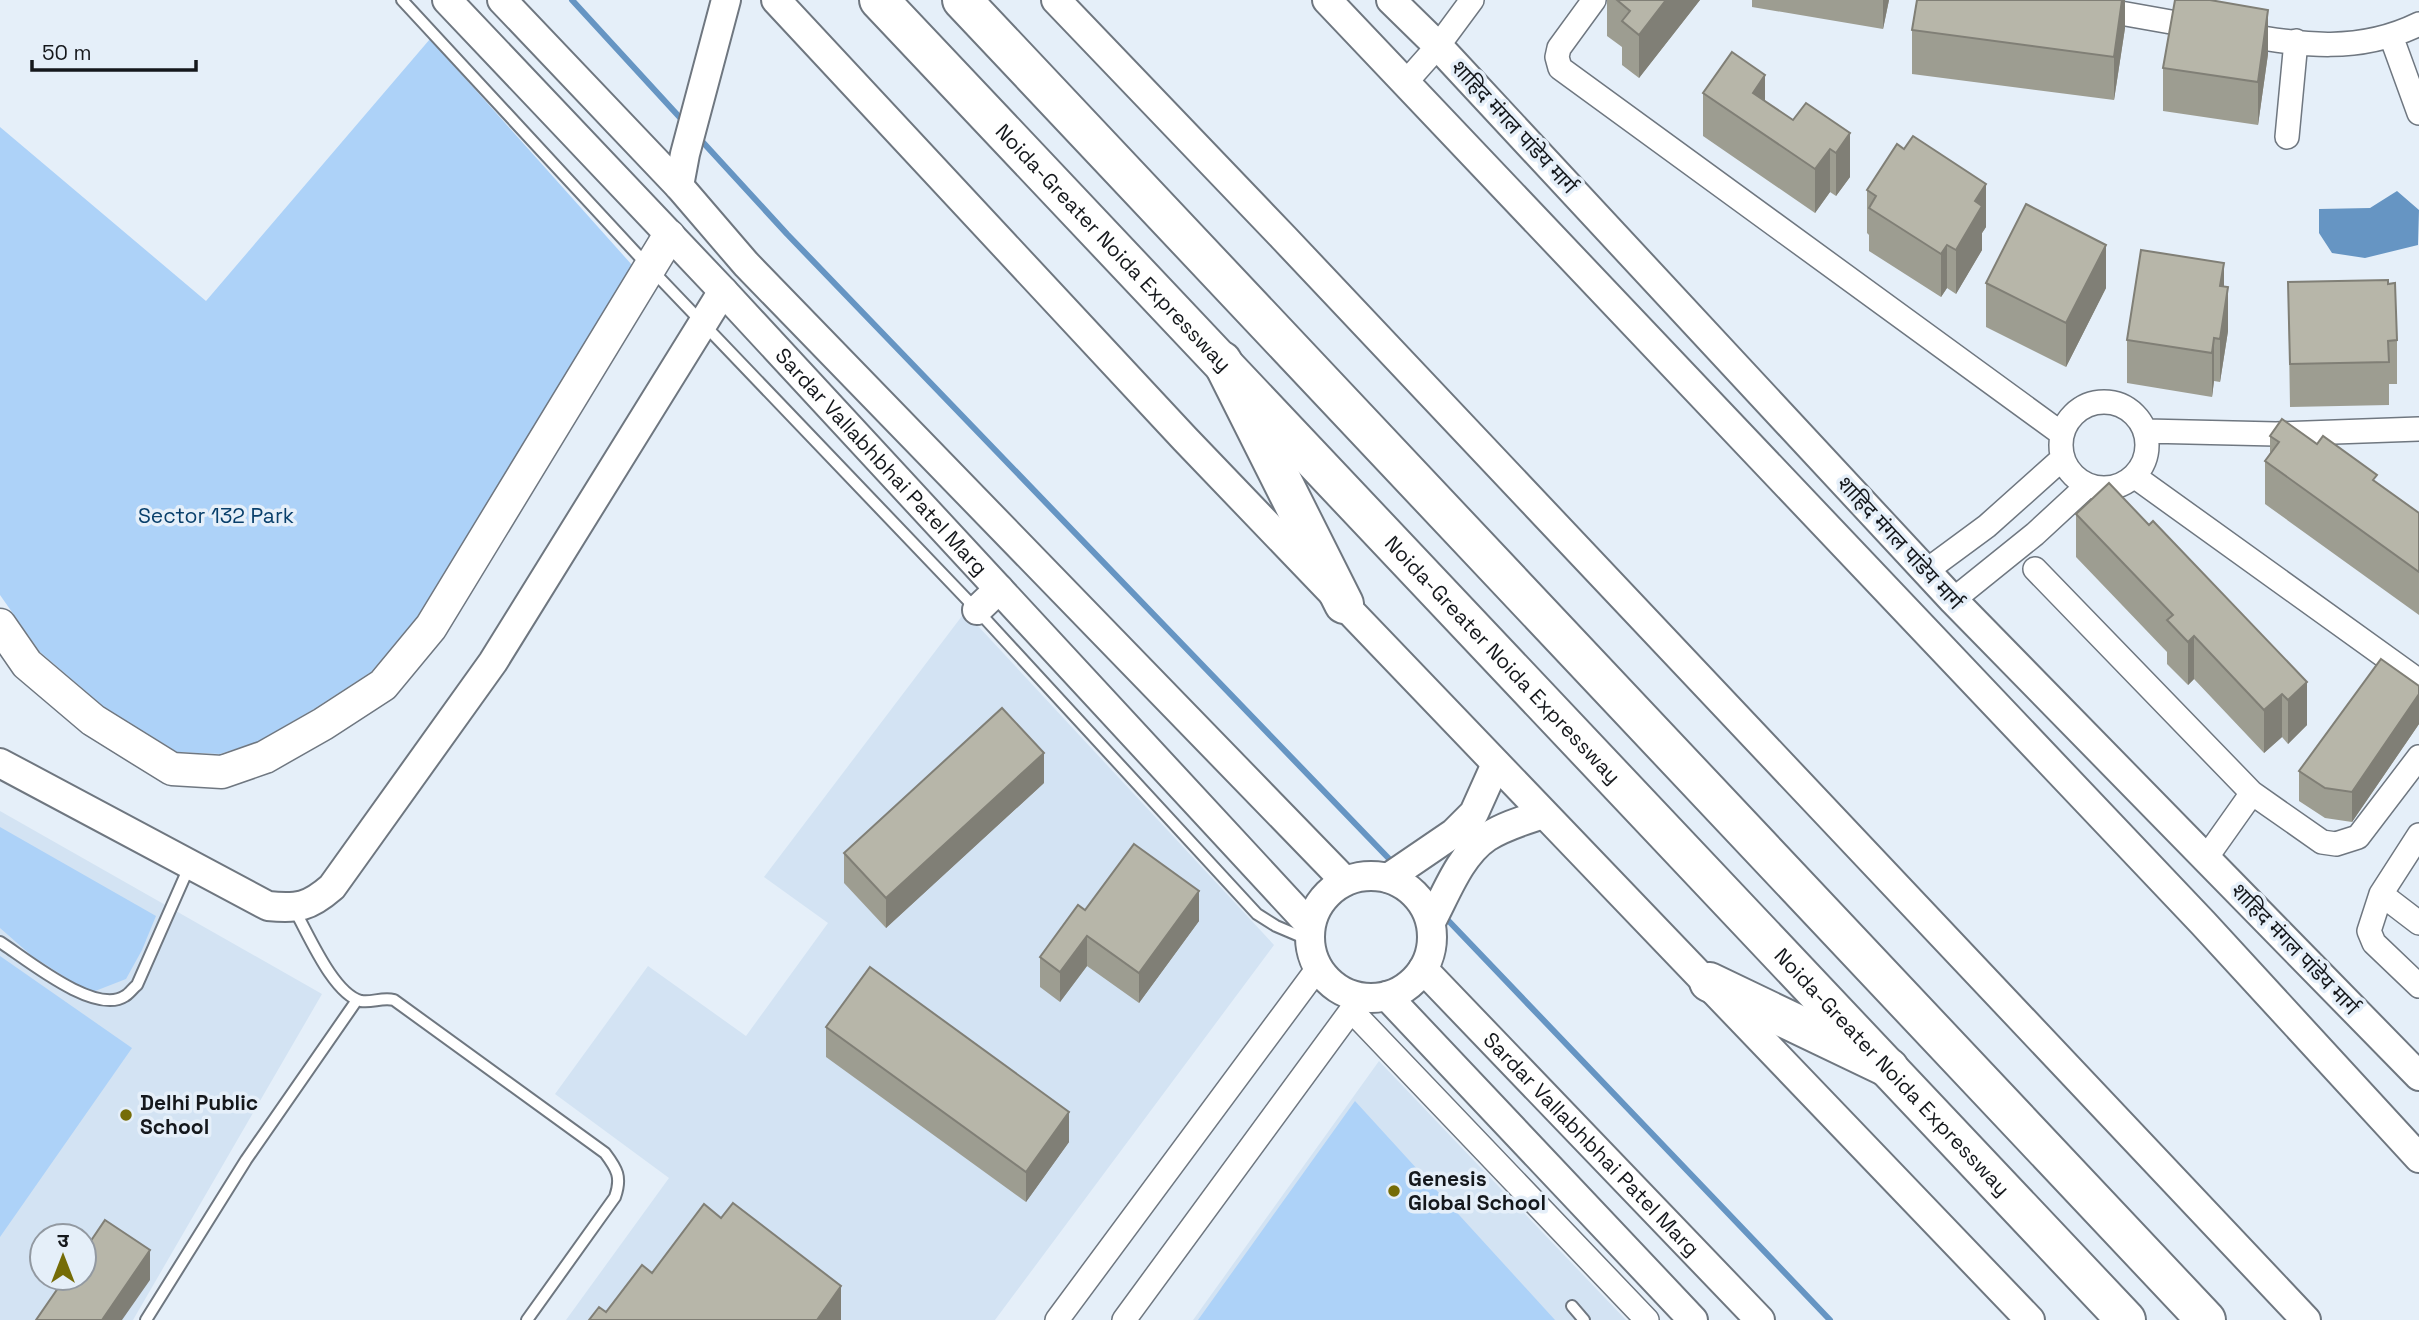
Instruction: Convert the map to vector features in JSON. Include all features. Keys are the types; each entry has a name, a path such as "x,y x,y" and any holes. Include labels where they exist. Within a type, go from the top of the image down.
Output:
{"highway":[{"name":"Noida-Greater Noida Expressway","path":"879,0 2126,1320"},
{"path":"962,0 2206,1320"},
{"path":"1222,361 1344,604"},
{"path":"1709,982 1889,1068"}],"main road":[{"path":"0,625 27,664 93,720 172,769 222,772 265,757 323,724 383,685 431,627 668,236"}],"street":[{"name":"Sardar Vallabhbhai Patel Marg","path":"447,0 723,291 999,589 1310,932 1312,954 1318,968"},
{"name":"Sardar Vallabhbhai Patel Marg","path":"502,0 679,186 746,264 1345,881"},
{"path":"679,186 726,0"},
{"path":"776,0 1176,429 1543,814 1709,982 2030,1320"},
{"path":"1056,0 1294,248 2306,1320"},
{"path":"1327,0 2184,903 2419,1158"},
{"name":"शाहिद मंगल पांडेय मार्ग","path":"1391,0 1438,46 1953,600 2419,1076"},
{"path":"1406,82 1438,46 1472,0"},
{"path":"1594,0 1559,48 1556,57 1560,68 2062,434"},
{"path":"2047,0 2272,40 2354,45 2391,36 2419,24"},
{"path":"2391,36 2419,113"},
{"path":"2287,137 2297,41"},
{"path":"0,762 268,906 294,909 316,901 332,887 493,662 723,291"},
{"path":"2097,402 2121,405 2140,420 2146,431 2147,455 2142,467 2124,484 2112,487 2088,485 2077,478 2063,458 2062,434 2075,413 2097,402"},
{"path":"2146,431 2276,434 2419,429"},
{"path":"1926,571 2000,514 2063,458"},
{"path":"2134,477 2419,681"},
{"path":"1953,600 2027,540 2088,485"},
{"path":"2000,514 2027,540"},
{"path":"2035,569 2252,793 2322,842 2336,844 2358,837 2419,757"},
{"path":"978,610 999,589"},
{"path":"1388,878 1454,834 1474,813 1496,764"},
{"path":"2206,858 2252,793"},
{"path":"1431,922 1472,851 1487,837 1543,814"},
{"path":"2419,835 2381,894 2369,932 2374,943 2419,986"},
{"path":"1124,1320 1366,1001 1408,986 1423,969 1432,947 1431,922 1422,903 1407,888 1388,878 1367,876 1345,881 1323,899 1310,932"},
{"path":"2381,894 2419,923"},
{"path":"1057,1320 1318,968 1336,987 1366,1001 1652,1310 1693,1320"},
{"name":"Sardar Vallabhbhai Patel Marg","path":"1423,969 1760,1320"},
{"path":"1366,1001 1652,1310"}],"lane":[{"path":"402,0 649,267 978,610 1257,914 1276,926 1310,932"},
{"path":"0,942 73,989 94,999 124,998 136,985 190,864"},
{"path":"294,909 337,984 357,1000 394,1000 605,1153 618,1170 620,1184 615,1197 527,1320"},
{"path":"146,1320 246,1160 357,1000"},
{"path":"1572,1306 1584,1320"}],"shaded area":[{"path":"2397,191 2419,210 2418,245 2365,258 2332,253 2319,233 2319,209 2370,208"},
{"path":"965,612 1274,945 995,1320 566,1320 669,1178 555,1094 648,966 746,1036 828,923 764,877"},
{"name":"Delhi Public School","path":"0,811 322,994 133,1320 0,1320"},
{"name":"Genesis Global School","path":"1379,1061 1626,1320 1193,1320"}],"green space":[{"name":"Sector 132 Park","path":"430,39 632,265 417,617 371,672 257,742 220,754 177,752 103,706 40,652 0,595 0,127 206,301"},
{"path":"0,827 156,916 126,979 90,993 32,956 0,928"},
{"path":"0,956 132,1048 0,1237"},
{"name":"Genesis Global School","path":"1355,1101 1555,1320 1198,1320"}],"building":[{"path":"1617,0 1666,0 1639,35 1622,21 1630,11"},
{"path":"1917,0 2122,0 2114,57 1912,30"},
{"path":"2175,0 2210,0 2268,10 2258,82 2163,68"},
{"path":"1732,52 1765,75 1753,93 1793,120 1806,103 1850,133 1836,153 1830,149 1815,169 1703,93"},
{"path":"1913,136 1986,184 1975,201 1982,206 1956,250 1947,245 1941,254 1869,208 1876,196 1867,190 1897,144 1904,149"},
{"path":"2026,204 2106,245 2066,323 1986,283"},
{"path":"2141,250 2224,263 2220,286 2228,287 2220,339 2214,338 2212,353 2127,340"},
{"path":"2388,280 2388,284 2395,283 2397,340 2388,341 2389,362 2290,364 2288,282"},
{"path":"2282,419 2317,444 2323,436 2377,475 2373,480 2419,513 2419,572 2265,461 2279,442 2270,436"},
{"path":"2109,483 2149,525 2153,521 2307,682 2288,700 2282,694 2264,710 2194,636 2188,642 2167,620 2173,615 2076,514"},
{"path":"2381,659 2419,686 2419,694 2352,792 2325,788 2299,771"},
{"path":"1002,708 1044,753 886,898 844,853"},
{"path":"1134,844 1199,891 1139,973 1087,936 1060,972 1040,957 1078,905 1085,910"},
{"path":"870,967 1069,1112 1026,1172 826,1027"},
{"path":"733,1203 841,1286 817,1320 589,1320 599,1307 606,1312 642,1265 652,1273 704,1204 721,1218"},
{"path":"105,1220 150,1250 102,1320 36,1320 55,1292 98,1292 98,1230"}],"waterway":[{"path":"572,0 684,122"},
{"path":"699,138 787,234 1396,866"},
{"path":"1406,876 1432,904"},
{"path":"1442,914 1830,1320"}],"place":[{"name":"Delhi Public School","path":"126,1115"},
{"name":"Genesis Global School","path":"1394,1191"}]}
